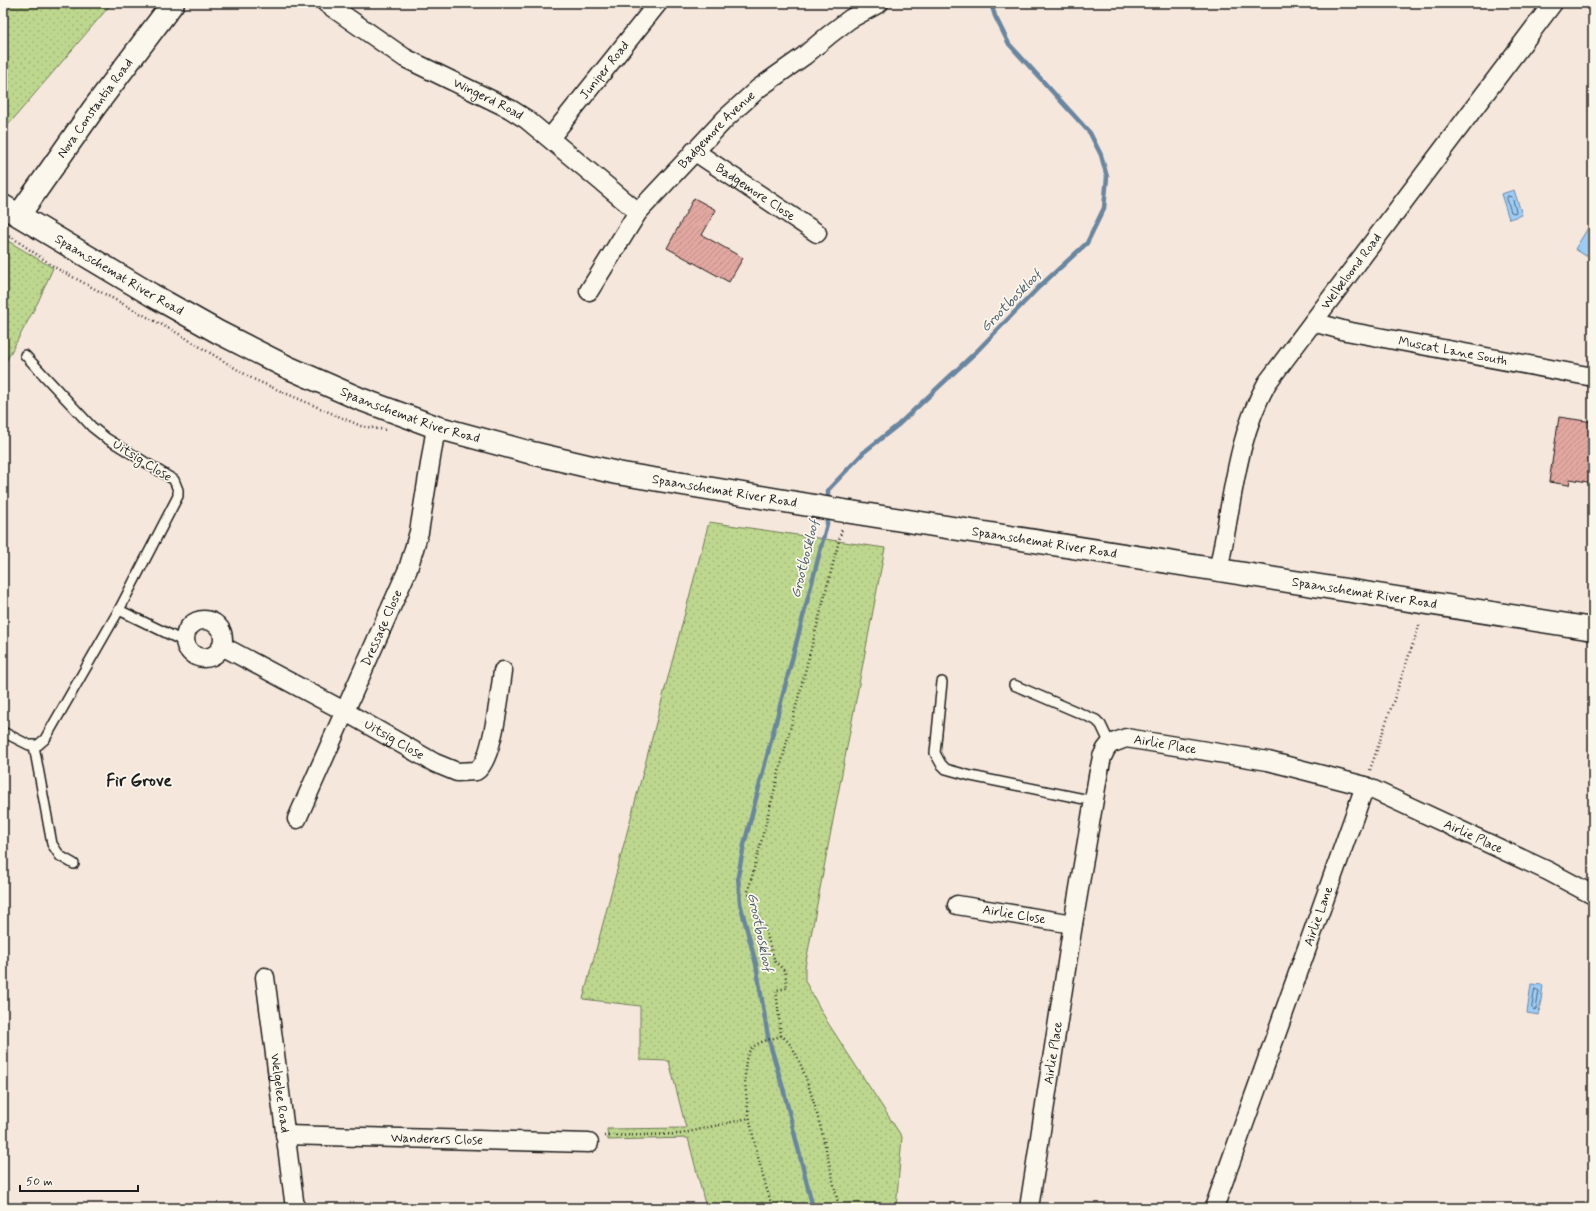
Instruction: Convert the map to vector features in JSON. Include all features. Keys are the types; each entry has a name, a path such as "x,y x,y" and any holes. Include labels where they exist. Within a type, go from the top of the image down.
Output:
{"main road":[{"name":"Nova Constantia Road","path":"11,210 94,108 173,3"},
{"name":"Spaanschemat River Road","path":"11,210 218,332 287,367 360,399 436,427 532,453 617,472 833,514 1218,571 1593,630"}],"street":[{"name":"Juniper Road","path":"550,138 658,3"},
{"name":"Badgemore Avenue","path":"589,291 638,212 726,118 759,88 850,19 879,3"},
{"name":"Welbeloond Road","path":"1218,571 1244,438 1256,404 1280,365 1552,3"},
{"name":"Wingerd Road","path":"337,6 405,58 510,109 550,138 638,212"},
{"name":"Badgemore Close","path":"694,151 817,233"},
{"name":"Muscat Lane South","path":"1313,322 1346,331 1593,377"},
{"name":"Dressage Close","path":"297,819 344,711 400,590 415,549 436,427"},
{"path":"206,620 213,622 222,632 222,646 213,655 201,658 190,653 185,642 188,628 193,623 206,620"},
{"name":"Uitsig Close","path":"222,646 344,711 435,763 457,772 476,771 482,767 486,758 498,710 503,671"},
{"name":"Airlie Place","path":"1029,1208 1073,924 1094,801 1102,757 1110,744 1126,738 1178,746 1268,761 1365,786 1541,867 1593,895"},
{"name":"Airlie Lane","path":"1214,1208 1365,786"},
{"name":"Airlie Close","path":"957,905 1073,924"},
{"name":"Welgelee Road","path":"265,977 295,1208"},
{"name":"Wanderers Close","path":"285,1135 589,1143"}],"lane":[{"name":"Uitsig Close","path":"25,355 92,427 126,452 174,480 177,485 178,496 119,610 45,739 41,743 34,746"},
{"path":"119,610 185,642"},
{"path":"942,682 935,752 941,764 946,769 970,776 1094,801"},
{"path":"1014,685 1096,720 1101,725 1110,744"},
{"path":"3,732 24,743 34,746 52,844 60,856 74,864"}],"path":[{"path":"3,231 11,236 3,243"},
{"path":"782,1036 776,990 787,988 785,971 775,962 764,926 748,892 833,514"},
{"path":"1365,786 1420,623"},
{"path":"773,1208 758,1163 749,1118 744,1060 751,1048 762,1042 782,1036 788,1038 792,1044 808,1079 839,1208"},
{"path":"589,1143 603,1136 680,1134 749,1118"}],"green space":[{"path":"3,3 112,3 3,131"},
{"path":"3,238 53,268 38,302 3,367"},
{"path":"709,522 885,548 805,967 805,981 828,1023 902,1137 896,1208 706,1208 688,1138 608,1140 607,1129 686,1128 669,1061 640,1060 640,1006 583,999"}],"water":[{"path":"1514,190 1522,215 1509,219 1501,194"},
{"path":"1588,228 1593,231 1593,245 1586,256 1575,249"},
{"path":"1531,984 1543,985 1539,1015 1527,1013"}],"building":[{"path":"694,198 716,210 702,235 743,258 729,282 667,248"},
{"path":"1559,417 1593,422 1593,483 1570,479 1569,485 1549,482"}],"waterway":[{"name":"Grootboskloof","path":"828,502 828,490 864,452 898,425 977,351 1039,287 1087,243 1104,208 1107,177 1101,155 1090,133 1009,44 995,16 991,3"},
{"name":"Grootboskloof","path":"813,1208 784,1092 768,1037 756,964 740,903 738,876 744,845 827,524 827,513"}],"district":[{"name":"Fir Grove","path":"139,781"}]}
